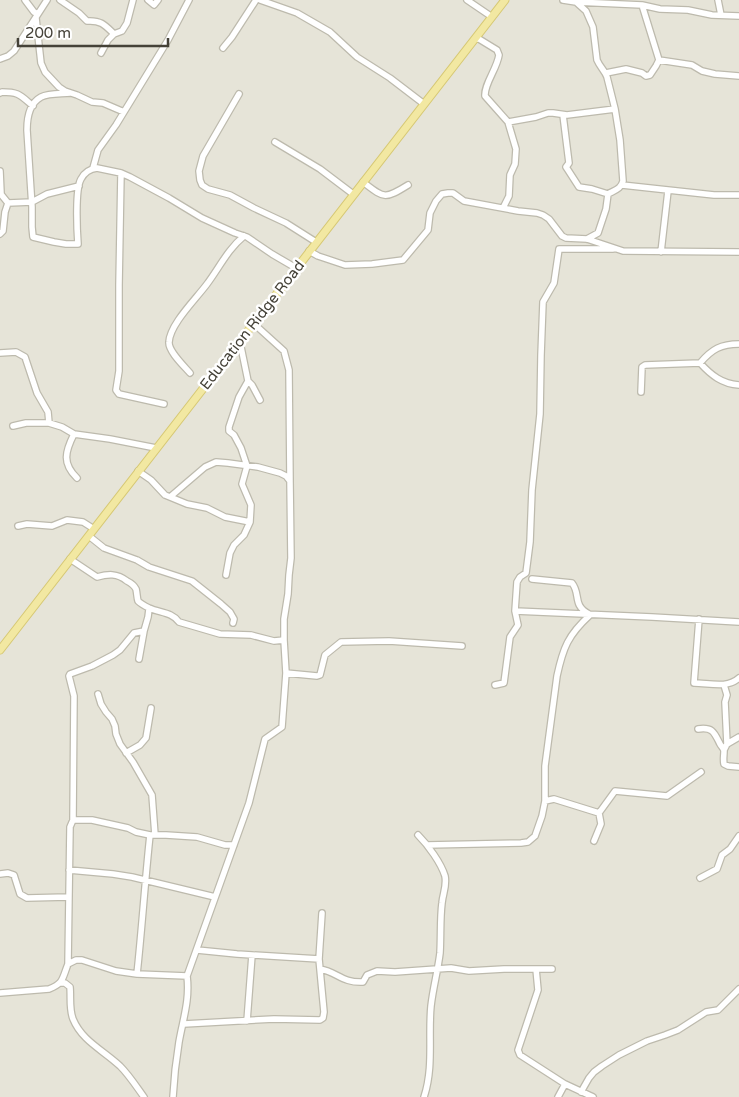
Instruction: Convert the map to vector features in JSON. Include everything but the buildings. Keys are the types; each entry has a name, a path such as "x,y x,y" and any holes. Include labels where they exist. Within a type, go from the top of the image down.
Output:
{"main road":[{"name":"Education Ridge Road","path":"0,650 505,0"}],"street":[{"path":"25,0 37,16 41,63 45,72 58,87 70,93"},
{"path":"0,59 14,51 47,0"},
{"path":"60,0 87,21 96,20 106,25 114,34"},
{"path":"101,53 108,40 122,30 127,23 133,0"},
{"path":"148,0 154,5 158,0"},
{"path":"93,168 98,150 124,112 168,40 189,0"},
{"path":"223,48 256,0"},
{"path":"260,0 297,13 330,32 357,57 390,78 424,104"},
{"path":"467,0 492,17"},
{"path":"563,0 642,5 660,9 739,16"},
{"path":"718,0 721,15"},
{"path":"563,115 569,163 566,167 579,187 608,194 620,188 623,181 620,140 615,109 606,73 597,60 591,20 586,11 576,2"},
{"path":"606,73 626,69 642,73 646,76 650,75 656,66 659,60 642,5"},
{"path":"475,39 479,39 498,52 499,56 485,96 508,122 516,149 515,164 510,172 509,196 503,208"},
{"path":"659,60 692,65 702,71 715,74 739,76"},
{"path":"0,93 14,92 33,106"},
{"path":"124,112 103,103 92,102 77,94 70,93 40,97 33,106 27,120 33,237 60,243 78,244 77,211 79,186 82,176 93,168 121,173 202,218 244,236 296,268"},
{"path":"239,94 203,156 200,171 202,185 208,189 230,195 286,223 316,242"},
{"path":"508,122 553,112 572,115 615,109"},
{"path":"275,142 320,169 353,194"},
{"path":"0,171 0,193 8,203"},
{"path":"121,173 118,285 119,371 116,390 119,394 164,404"},
{"path":"363,182 383,196 394,194 408,185"},
{"path":"622,185 714,195 739,195"},
{"path":"8,203 32,202 47,194 79,186"},
{"path":"661,252 668,191"},
{"path":"309,251 346,265 403,260 428,230 432,208 436,201 442,194 453,193 464,201 543,215 566,238 587,239 613,249 661,252 739,252"},
{"path":"587,239 598,233 606,209 608,194"},
{"path":"0,234 4,231 5,212 8,203"},
{"path":"190,374 169,345 173,328 206,286 233,245 244,236"},
{"path":"495,685 504,683 510,637 518,625 515,612 517,582 526,573 530,542 532,490 540,414 543,302 554,282 559,249 613,249"},
{"path":"173,1097 175,1068 187,1001 187,976 249,803 265,739 282,726 286,673 284,619 291,558 289,370 284,351 253,323"},
{"path":"238,342 248,381 260,400"},
{"path":"641,392 642,367 645,365 700,363 714,349 739,344"},
{"path":"0,353 16,352 25,357 37,393 48,412 49,423"},
{"path":"700,363 709,373 720,380 739,384"},
{"path":"226,574 230,553 234,545 244,535 250,522 251,505 242,484 247,466 241,448 229,431 239,397 248,381"},
{"path":"13,426 26,423 49,423 62,427 74,434 156,448"},
{"path":"74,434 69,444 67,455 68,466 77,478"},
{"path":"170,497 208,465 216,462 258,467 280,473 290,481"},
{"path":"138,471 165,495 187,504 207,508 225,517 250,522"},
{"path":"18,526 27,524 52,526 67,520 83,522 104,548 137,560 149,567 192,581 230,612 234,619 233,624"},
{"path":"70,559 97,578 107,574 116,574 125,579 136,589 138,602 149,608 172,615 179,622 220,634 251,635 274,641 284,640"},
{"path":"532,579 572,583 575,587 580,608 590,615"},
{"path":"138,659 149,608"},
{"path":"515,612 739,622"},
{"path":"427,844 521,844 528,842 535,836 544,801 545,766 560,662 565,646 580,624 590,615"},
{"path":"699,619 694,683 724,685 734,683 739,678"},
{"path":"61,983 68,964 68,897 70,827 72,820 74,696 69,676 113,655 120,650 134,633 144,631"},
{"path":"286,673 320,675 325,655 341,642 389,641 462,646"},
{"path":"724,685 727,695 725,702 727,744 722,759 724,764 728,766 739,767"},
{"path":"98,694 101,704 112,719 120,744 152,795 153,835 145,880 137,974"},
{"path":"126,753 140,745 146,738 151,708"},
{"path":"698,729 712,730 724,750"},
{"path":"727,744 739,737"},
{"path":"594,841 601,824 599,813 615,791 667,796 701,772"},
{"path":"544,789 554,799 599,813"},
{"path":"544,801 554,799"},
{"path":"72,820 92,820 153,835 197,837 224,845 234,845"},
{"path":"418,835 427,844 445,875 446,885 442,902 438,970 431,1010 431,1059 428,1085 424,1097"},
{"path":"700,878 717,869 722,855 730,849 739,836"},
{"path":"69,870 132,877 215,897"},
{"path":"0,874 8,872 14,875 20,894 27,898 68,897"},
{"path":"184,1024 274,1019 320,1020 323,1018 319,959 322,913"},
{"path":"197,950 319,959"},
{"path":"247,1021 252,955"},
{"path":"68,964 76,960 82,960 116,971 137,974 187,976"},
{"path":"320,969 354,983 363,982 367,975 377,971 395,972 451,968 469,971 552,969"},
{"path":"536,969 538,990 518,1050 520,1055 565,1084 593,1097"},
{"path":"0,993 49,989 65,983 70,987 73,1018 80,1031 87,1040 130,1076 144,1097"},
{"path":"581,1092 594,1072 608,1062 647,1041 678,1030 706,1012 718,1010 739,989"},
{"path":"558,1097 565,1084"}],"shaded area":[{"path":"0,0 739,0 739,1097 0,1097"}]}
